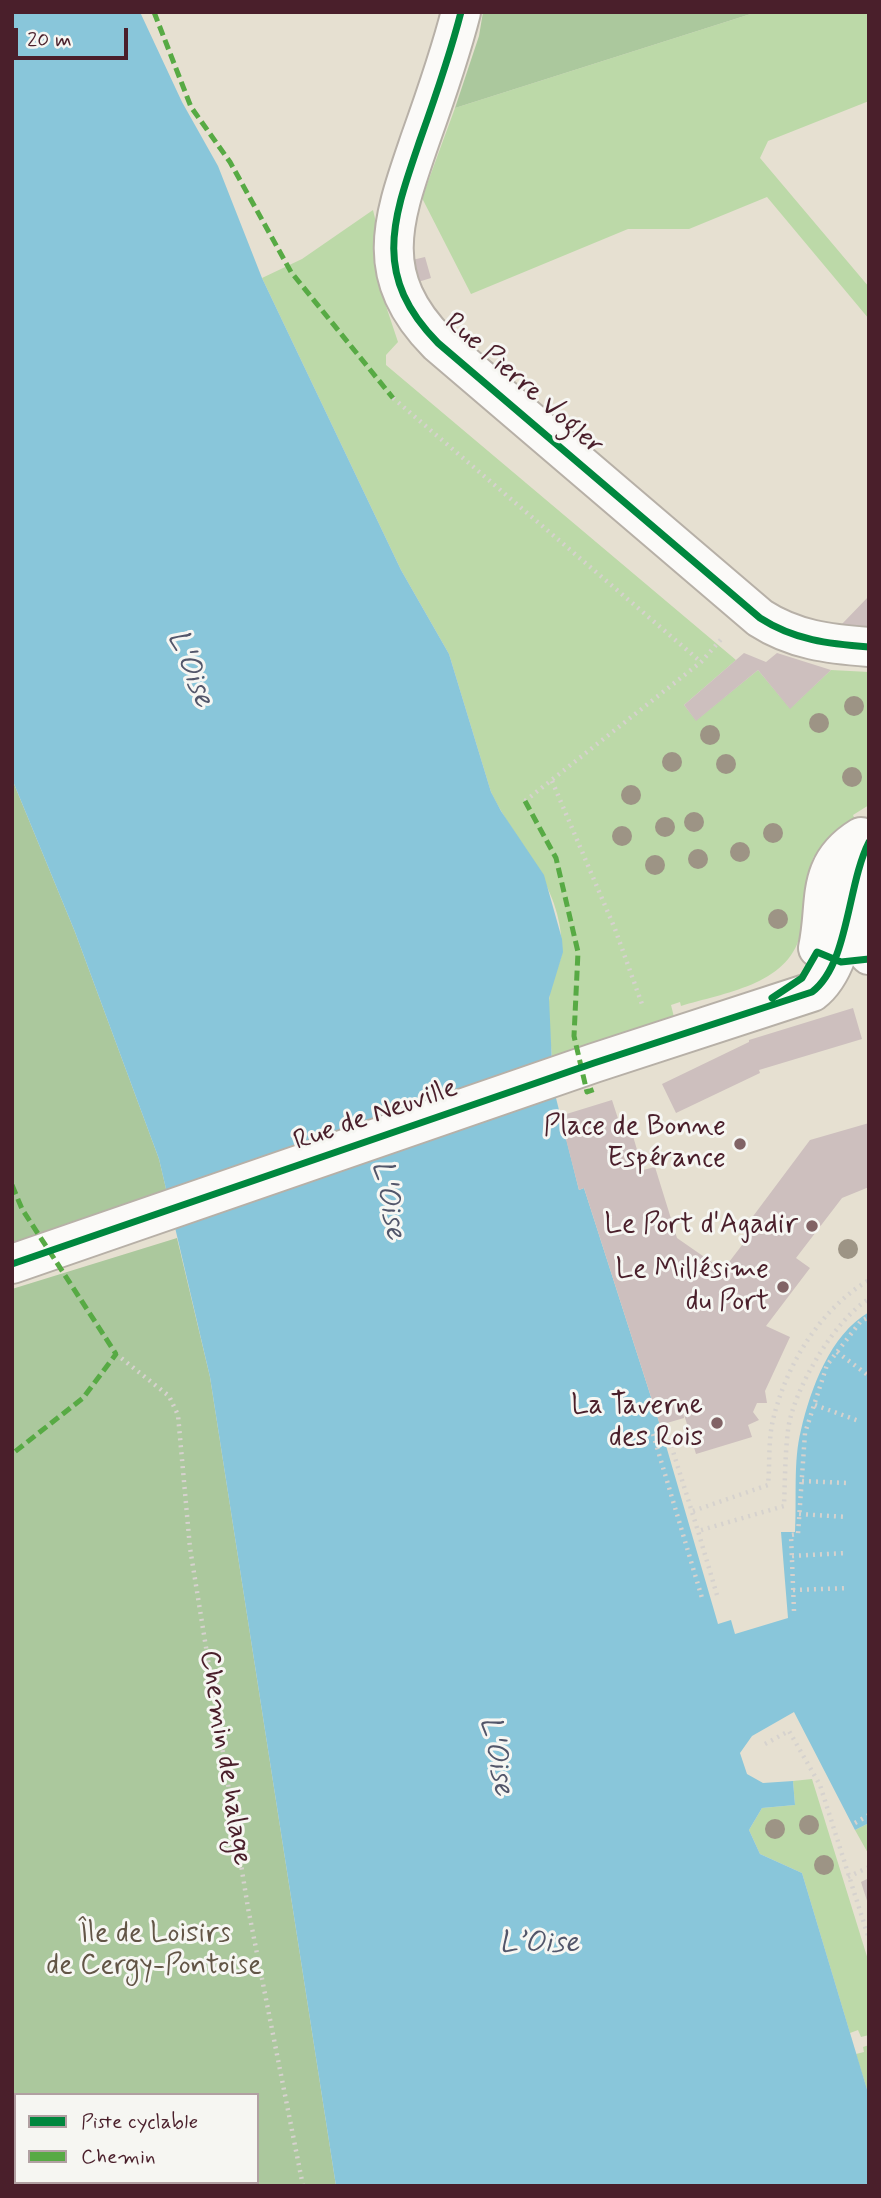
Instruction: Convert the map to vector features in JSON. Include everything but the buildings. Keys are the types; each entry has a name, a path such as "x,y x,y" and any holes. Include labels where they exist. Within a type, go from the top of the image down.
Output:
{"street":[{"name":"Rue Pierre Vogler","path":"461,12 397,205 394,257 397,280 409,307 438,343 760,618 788,634 811,640 869,647"},
{"name":"Rue de Neuville","path":"754,1009 795,984 809,968 820,936 825,880 843,851 869,832"},
{"name":"Rue de Neuville","path":"15,1263 594,1063 754,1009 801,996 822,983 834,960 854,878 869,842"},
{"path":"846,911 860,945 869,955"}],"path":[{"path":"393,398 701,662 525,801"},
{"path":"552,781 638,991"},
{"path":"692,1511 768,1485 773,1421 798,1354 843,1295 869,1280"},
{"path":"698,1531 784,1506 788,1427 814,1361 851,1309 869,1298"},
{"path":"794,1611 791,1535 798,1535 805,1433 827,1365 869,1317"},
{"path":"837,1352 869,1376"},
{"path":"814,1405 859,1421"},
{"path":"665,1426 718,1595"},
{"path":"653,1434 702,1598"},
{"path":"802,1481 847,1483"},
{"path":"799,1514 847,1517"},
{"path":"792,1556 846,1553"},
{"path":"793,1590 848,1588"},
{"path":"765,1744 789,1731 820,1785 869,1939"},
{"path":"855,1823 869,1815"},
{"path":"848,1877 869,1867"}],"green space":[{"path":"483,12 757,12 455,108 479,36"},
{"path":"757,12 869,12 869,101 768,141 760,158 869,287 869,319 767,197 689,229 628,229 471,294 422,198 455,108"},
{"path":"373,210 380,239 380,288 398,342 386,355 386,365 736,660 684,705 696,720 758,670 790,708 831,670 869,672 869,805 853,815 856,822 823,860 814,856 808,876 800,935 793,952 768,976 752,984 681,1006 680,1002 671,1005 675,1021 552,1060 550,993 562,948 560,925 554,904 536,866 491,792 449,654 401,570 262,278 302,259"},
{"path":"12,779 75,932 159,1159 167,1193 12,1245"},
{"name":"Île de Loisirs de Cergy-Pontoise","path":"177,1238 210,1377 336,2186 12,2186 12,1289"},
{"path":"812,1779 869,1963 869,2035 861,2037 858,2030 850,2033 802,1873 760,1854 749,1830 762,1808 795,1805 793,1781"},
{"path":"869,1823 869,1855 855,1830"},
{"path":"869,2045 869,2096 856,2054 864,2052 863,2047"}],"water":[{"name":"L’Oise","path":"12,12 140,12 182,102 218,166 262,278 401,570 449,654 491,792 544,875 562,939 563,952 549,998 553,1086 579,1190 584,1188 660,1425 718,1624 731,1620 735,1634 788,1618 781,1532 795,1532 797,1454 805,1414 817,1380 833,1348 855,1322 869,1312 869,1823 855,1830 794,1712 752,1736 740,1753 747,1774 763,1783 793,1781 795,1805 762,1808 749,1830 760,1854 802,1873 869,2096 869,2186 336,2186 210,1377 159,1159 75,932 12,779"}],"marked path":[{"path":"154,12 191,107 230,162 291,272 393,398"},
{"path":"525,801 556,858 578,952 574,1036 587,1092 598,1088"},
{"path":"12,1185 22,1209 116,1354 83,1398 12,1454"}],"cycle path":[{"path":"461,12 396,221 396,270 403,294 417,318 438,343 760,618 812,640 869,647"},
{"path":"12,1264 594,1063 812,992 833,963 869,842"},
{"path":"772,998 802,978 817,952 841,962 869,959"}],"place":[{"name":"Place de Bonne Espérance","path":"740,1144"},
{"name":"Le Port d'Agadir","path":"812,1226"},
{"name":"Le Millésime du Port","path":"783,1287"},
{"name":"La Taverne des Rois","path":"717,1423"}],"water label":[{"name":"L'Oise","path":"189,669"},
{"name":"L'Oise","path":"387,1200"},
{"name":"L'Oise","path":"495,1756"}]}
